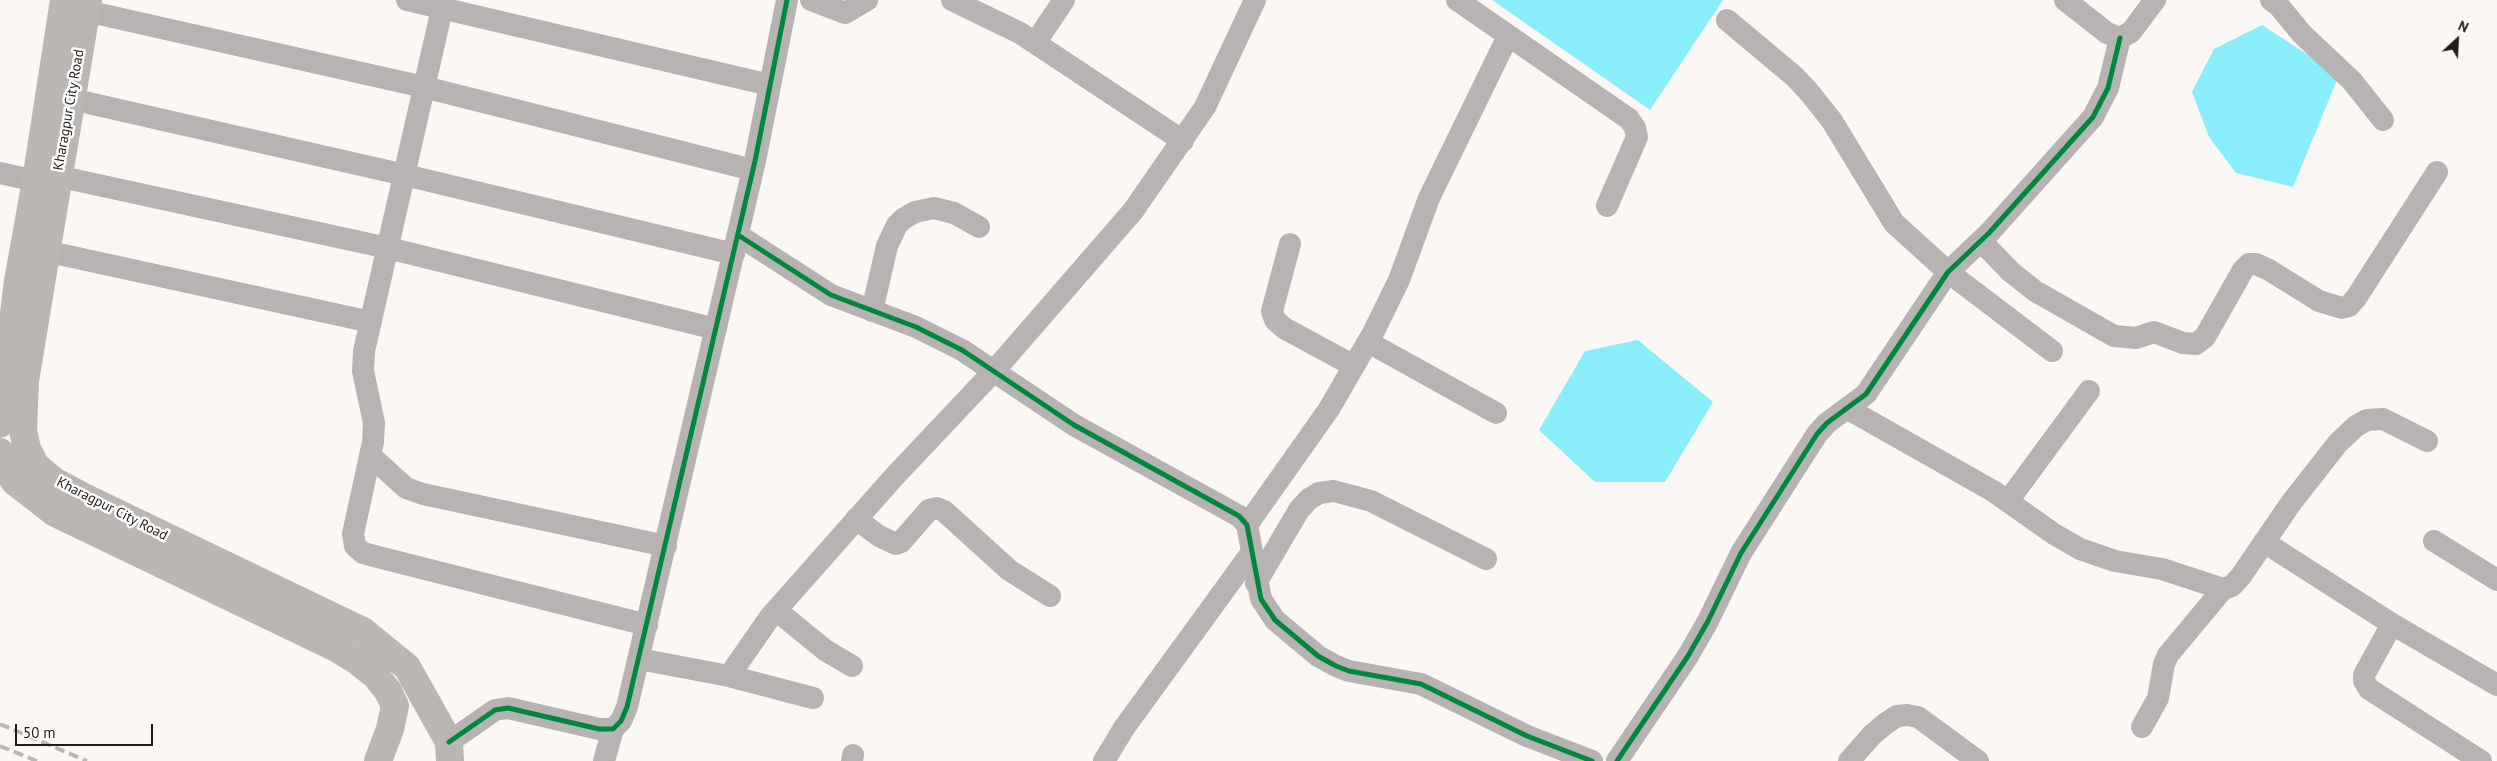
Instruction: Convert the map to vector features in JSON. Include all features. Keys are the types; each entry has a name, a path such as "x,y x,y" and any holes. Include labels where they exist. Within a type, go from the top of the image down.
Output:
{"main road":[{"name":"Kharagpur City Road","path":"0,424 9,279 47,178 71,99 79,4"},
{"name":"Kharagpur City Road","path":"79,4 47,178 46,251 25,381 23,430 27,449 36,466 54,481 363,631 407,667 434,713 449,752"},
{"name":"Kharagpur City Road","path":"0,452 2,462 15,482 55,513 338,649 375,675 388,691 395,706 390,729 378,761"},
{"path":"388,691 412,705 434,713"}],"street":[{"path":"407,0 443,4 770,85"},
{"path":"604,761 613,729 621,721 627,707 666,546 753,170 787,0"},
{"path":"811,0 845,13 867,0"},
{"path":"952,0 1020,33 1182,141"},
{"path":"1035,43 1064,0"},
{"path":"729,676 776,610 856,519 994,371 1133,211 1205,107 1223,73 1255,0"},
{"path":"1456,0 1629,119 1635,128 1637,137 1607,206"},
{"path":"2065,0 2107,33 2120,38"},
{"path":"1617,761 1688,656 1708,621 1741,553 1793,469 1822,429 1866,394 1948,272 1981,241 2093,117 2108,88 2120,38 2131,32 2155,0"},
{"path":"2271,0 2279,6 2302,34 2352,81 2383,120"},
{"path":"79,4 424,87 753,170"},
{"path":"443,4 371,322 362,371 374,424 370,456 353,534 355,546 363,552 647,625"},
{"path":"1727,20 1795,77 1810,92 1832,121 1894,223 1948,272 2052,351"},
{"path":"1247,525 1328,409 1368,342 1399,280 1429,198 1508,36"},
{"path":"71,99 405,175 736,244 831,295 916,327 962,350 1074,425 1227,508 1247,525 1256,584 1261,599 1275,620 1292,637 1336,666 1421,684 1548,754 1592,761"},
{"path":"1981,241 2011,272 2035,290 2114,336 2136,338 2154,332 2183,343 2196,344 2205,337 2243,270 2249,264 2256,264 2269,270 2320,301 2342,308 2349,306 2437,172"},
{"path":"0,173 47,178 388,248 716,329"},
{"path":"872,312 887,246 897,225 903,219 915,212 934,208 954,213 979,227"},
{"path":"1290,244 1273,305 1272,311 1275,320 1284,328 1354,366"},
{"path":"46,251 371,322"},
{"path":"1368,342 1496,413"},
{"path":"2008,501 2089,391"},
{"path":"1848,408 1929,453 2008,501 2054,534 2098,557 2162,569 2223,589"},
{"path":"2142,727 2158,698 2164,664 2168,655 2223,589 2232,586 2241,576 2338,443 2356,426 2375,418 2383,419 2427,441"},
{"path":"370,456 406,488 423,494 666,546"},
{"path":"1256,584 1299,510 1309,499 1319,493 1334,490 1370,501 1486,559"},
{"path":"856,519 879,536 896,544 901,542 930,510 937,508 944,511 1009,570 1050,596"},
{"path":"2434,541 2497,580"},
{"path":"2264,542 2392,624 2497,684"},
{"path":"1104,761 1124,728 1252,552"},
{"path":"776,610 825,650 852,666"},
{"path":"2392,624 2364,675 2364,681 2369,689 2481,761"},
{"path":"639,658 729,676 813,698"},
{"path":"449,752 495,710 508,708 599,729 613,729"},
{"path":"1849,761 1872,735 1885,724 1897,716 1908,715 1918,717 1978,761"}],"water":[{"path":"1492,0 1723,0 1650,110"},
{"path":"2262,25 2339,75 2293,187 2236,173 2209,137 2192,92 2214,49"},
{"path":"1638,340 1713,402 1665,482 1595,482 1539,430 1585,351"}],"railway":[{"path":"0,724 87,761"},
{"path":"0,746 37,761"}],"cycle path":[{"path":"449,742 495,710 508,708 599,729 613,729 621,721 627,707 755,161 787,0"},
{"path":"1617,761 1688,656 1708,621 1741,553 1817,434 1827,423 1866,394 1948,272 1989,233 2093,117 2108,88 2120,38"},
{"path":"738,235 831,295 916,327 962,350 1074,425 1239,516 1247,525 1261,599 1275,620 1318,656 1349,671 1421,684 1527,736 1592,761"}]}
